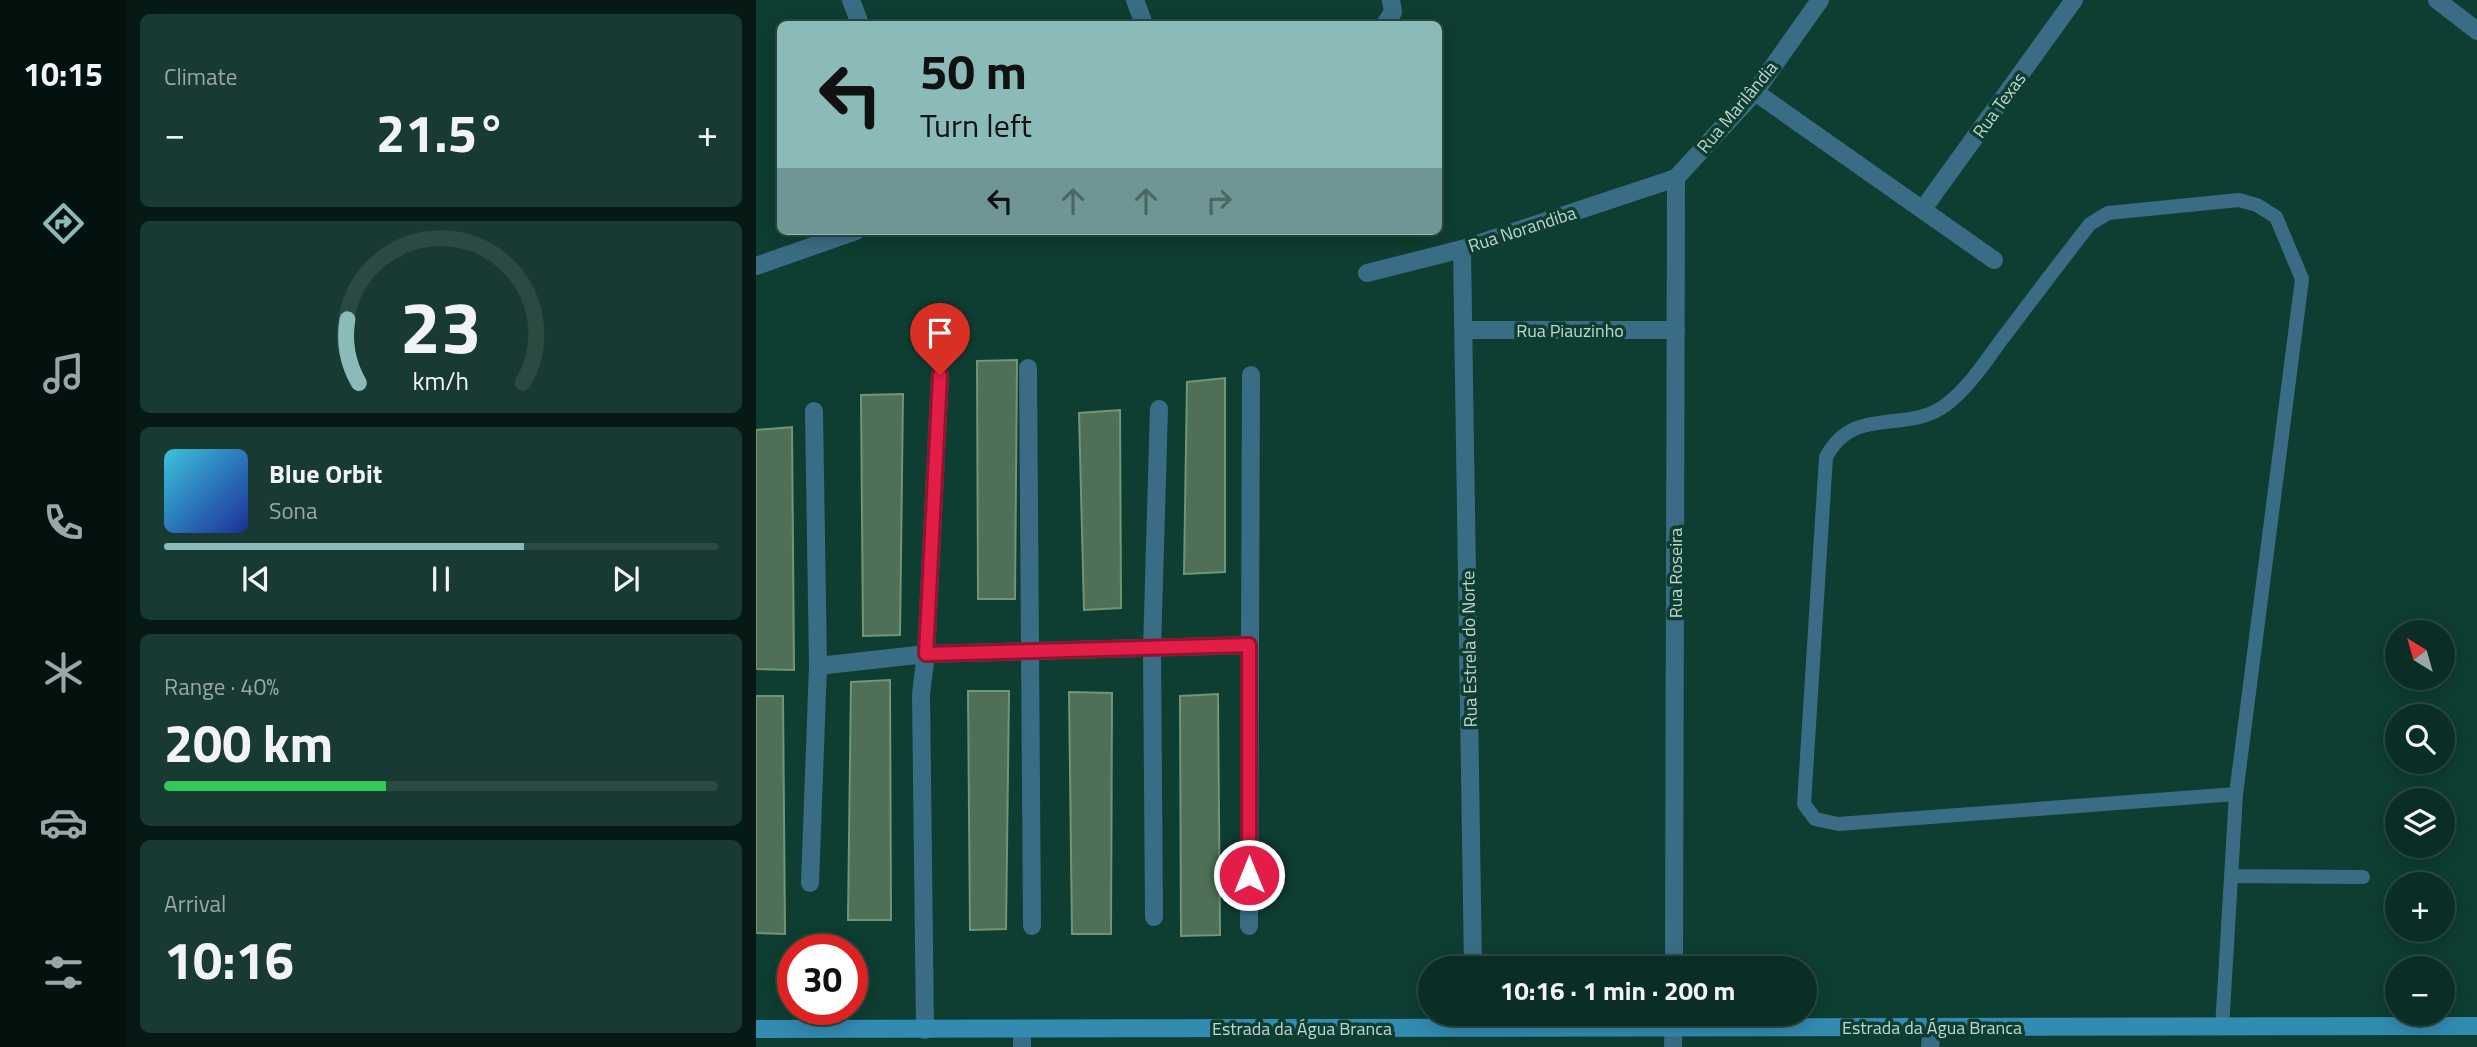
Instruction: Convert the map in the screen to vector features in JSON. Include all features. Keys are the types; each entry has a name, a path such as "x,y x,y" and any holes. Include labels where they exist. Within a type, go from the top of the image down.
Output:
{"main road":[{"name":"Estrada da Água Branca","path":"756,1029 925,1030 1022,1038 1418,1023"},
{"name":"Estrada da Água Branca","path":"1817,1024 2222,1028 2477,1026"}],"street":[{"path":"851,0 859,21"},
{"path":"1135,0 1143,21"},
{"path":"1387,21 1393,12 1391,0"},
{"name":"Rua Marilândia","path":"1676,178 1755,92 1820,0"},
{"name":"Rua Texas","path":"1923,209 2074,0"},
{"path":"2437,0 2477,31"},
{"path":"1755,92 1994,260"},
{"name":"Rua Norandiba","path":"1367,273 1462,249 1676,178"},
{"name":"Rua Roseira","path":"1674,956 1676,178"},
{"path":"756,266 845,235"},
{"name":"Rua Estrela do Norte","path":"1462,249 1473,956"},
{"name":"Rua Piauzinho","path":"1465,330 1676,330"},
{"path":"1028,368 1032,926"},
{"path":"925,1030 921,694 926,654 940,375"},
{"path":"1249,926 1251,375"},
{"path":"1154,917 1152,649 1159,409"},
{"path":"810,883 818,666 814,411"},
{"path":"818,666 926,654 1249,645"},
{"path":"1673,1047 1674,1026"},
{"path":"1930,1047 1932,1027"}],"lane":[{"path":"2222,1028 2236,794 2302,279 2276,216 2258,205 2239,200 2108,213 2090,224 1970,382 1946,405 1921,417 1854,426 1835,439 1826,457 1804,804 1815,819 1838,824 2236,794"},
{"path":"2231,876 2363,877"}],"building":[{"path":"1017,360 1015,599 978,599 977,361"},
{"path":"1225,378 1225,572 1184,574 1187,382"},
{"path":"903,394 900,635 863,636 861,395"},
{"path":"1120,410 1121,608 1084,610 1079,413"},
{"path":"792,427 794,670 756,669 756,430"},
{"path":"890,680 891,920 848,920 851,682"},
{"path":"968,691 1009,691 1006,929 970,930"},
{"path":"1069,692 1112,693 1111,934 1072,934"},
{"path":"1218,694 1220,935 1181,936 1180,696"},
{"path":"756,696 783,696 785,934 756,933"}],"route":[{"path":"940,375 926,654 1249,645 1249,875"}]}
